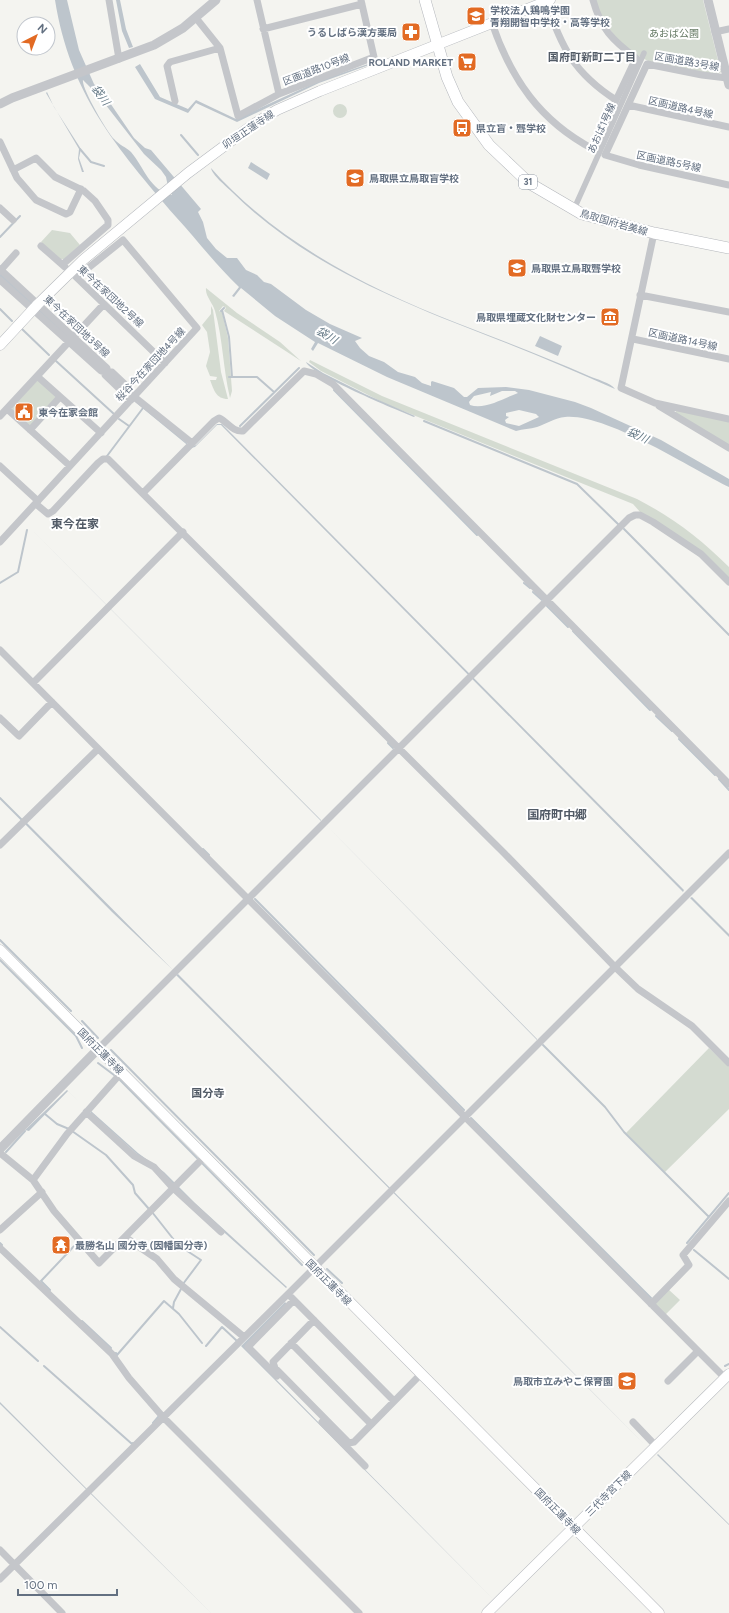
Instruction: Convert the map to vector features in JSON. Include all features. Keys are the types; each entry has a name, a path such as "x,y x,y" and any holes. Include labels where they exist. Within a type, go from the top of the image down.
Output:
{"main road":[{"name":"鳥取国府岩美線","path":"425,0 436,44 447,77 458,102 489,145 529,183 582,214 654,233 729,248"},
{"name":"卯垣正蓮寺線","path":"0,345 35,307 74,274 145,208 250,126 277,110 436,44 492,24 548,1"},
{"name":"国府正蓮寺線","path":"0,950 659,1613"},
{"name":"三代寺宮下線","path":"487,1613 575,1527 655,1445 727,1376"}],"street":[{"path":"109,0 117,60"},
{"path":"0,104 12,98 154,45 196,18 216,0"},
{"name":"区画道路10号線","path":"256,0 279,94 374,57"},
{"path":"492,24 502,53 532,101 551,120 566,132 593,149 636,58 608,34 600,22 593,0"},
{"path":"708,0 728,81"},
{"path":"548,1 556,33 568,55 581,72 616,100"},
{"path":"263,29 361,2 378,68"},
{"path":"196,18 220,48 238,116 279,94"},
{"path":"715,32 729,29"},
{"path":"174,101 167,66 170,62 220,48"},
{"name":"あおば1号線","path":"574,210 644,53"},
{"name":"区画道路3号線","path":"605,155 648,64 728,81"},
{"name":"区画道路4号線","path":"628,105 729,127"},
{"path":"0,142 13,170 36,200 66,214 70,212 81,189"},
{"name":"区画道路5号線","path":"605,155 639,165 729,184"},
{"path":"13,170 36,158 55,177 81,189 95,201 108,220 108,225 62,264"},
{"path":"1,210 13,220"},
{"path":"654,233 640,295 633,339 621,388 655,403 729,448"},
{"name":"桜谷今在家団地4号線","path":"1,538 37,502 197,328 123,240 74,274"},
{"name":"東今在家団地2号線","path":"41,246 74,274 165,363"},
{"path":"0,270 16,253"},
{"name":"東今在家団地3号線","path":"0,270 35,307 74,336 108,368 106,371"},
{"path":"0,280 35,307 68,342 101,371 112,372 133,397 192,443"},
{"path":"640,295 729,312"},
{"path":"0,416 104,304"},
{"name":"区画道路14号線","path":"633,339 729,359"},
{"path":"144,492 219,418 224,420 233,430 243,431 304,371 316,374 333,384 729,784"},
{"path":"37,376 100,433"},
{"path":"30,430 60,397"},
{"path":"655,403 729,419"},
{"path":"7,409 70,466"},
{"path":"0,466 48,514 53,511 103,459 108,459 144,492 398,749 504,853 615,967 638,989 692,1026 729,1063"},
{"path":"0,1148 98,1048 249,899 629,518 634,515 640,515 653,522 700,554 729,582"},
{"path":"33,683 183,532"},
{"path":"0,650 698,1352 727,1376"},
{"path":"0,718 19,736 52,702"},
{"path":"0,845 98,749"},
{"path":"0,1579 315,1268 729,853"},
{"path":"33,1180 67,1134 122,1072"},
{"path":"86,1112 134,1156 154,1167 172,1187 221,1232"},
{"path":"0,1153 33,1180 54,1211 99,1263 172,1187 205,1156"},
{"path":"0,1230 42,1192"},
{"path":"651,1304 689,1265 683,1255 729,1201"},
{"path":"125,1237 157,1259 174,1279 244,1338"},
{"path":"0,1248 112,1354 128,1378 163,1417 359,1613"},
{"path":"288,1294 394,1401"},
{"path":"294,1300 248,1347 366,1466"},
{"path":"314,1320 274,1362 275,1368 349,1443 354,1442 421,1374"},
{"path":"291,1344 372,1424"},
{"path":"668,1381 698,1352"},
{"path":"633,1422 655,1445"},
{"path":"0,1550 62,1613"}],"green space":[{"name":"あおば公園","path":"595,0 703,0 721,72 717,75 650,62 633,53 619,42 601,17"},
{"path":"337,104 343,104 347,108 347,114 343,118 337,118 333,114 333,108"},
{"path":"52,230 70,233 80,245 64,259 60,259 41,242"},
{"path":"206,288 237,313 280,342 301,361 224,311 226,308 223,306 219,311 222,312 228,338 232,391 230,398 218,322"},
{"path":"211,306 213,310 221,372 228,399 218,396 216,393 210,380 216,380 217,377 210,376 206,366 210,352 207,332 202,325 211,314"},
{"path":"310,360 382,396 637,499 686,529 708,547 729,567 729,579 641,513 633,504 386,404 321,371 309,362"},
{"path":"37,381 40,381 57,397 30,426 12,410 12,407"},
{"path":"677,410 729,421 729,445 675,413"},
{"path":"709,1048 729,1067 729,1109 665,1172 626,1133"},
{"path":"668,1289 680,1300 665,1315 656,1306 656,1302"}],"water":[{"name":"袋川","path":"55,0 67,0 79,50 94,84 106,97 134,138 145,148 151,150 201,209 198,212 203,222 207,238 216,249 227,258 237,258 246,270 257,275 264,282 271,284 306,310 330,324 362,338 355,341 369,356 384,362 398,372 415,377 422,383 431,386 432,381 454,388 464,397 467,397 478,388 506,387 529,390 575,402 661,440 729,479 729,487 625,432 582,418 565,417 537,427 516,431 387,377 318,343 313,351 311,349 315,342 275,316 241,288 234,297 232,296 239,287 214,261 134,167 115,142 99,118 84,92 72,64 62,33","holes":["83,80 98,95 144,154 161,170 166,177 168,187 172,195 164,193 158,189 148,178 131,152 114,139 90,100 83,84","502,391 515,391 518,393 488,405 470,405 469,402 474,396 491,392 490,396","519,410 536,414 539,417 519,426 506,423 505,420 509,417 506,416 506,413"]},
{"path":"116,0 120,0 126,29 133,47 129,48 122,31"},
{"path":"140,64 160,97 188,109 196,100 236,119 321,80 368,64 369,65 319,83 237,122 196,103 188,113 155,99 135,67"},
{"path":"57,112 81,149 79,158 84,172 82,172 78,159 79,149"},
{"path":"251,162 270,174 267,180 248,168"},
{"path":"211,168 264,219 325,260 357,278 423,309 603,381 615,389 544,358 429,313 359,280 325,262 292,241 261,218 214,174"},
{"path":"0,272 191,447 196,445 217,424 222,424 684,890 683,892 221,425 217,425 195,447 191,448 135,402 0,277"},
{"path":"540,336 562,346 558,356 535,346"},
{"path":"306,362 323,373 365,394 415,416 414,417 337,383 311,368"},
{"path":"30,528 321,820 321,821"},
{"path":"26,822 173,970 112,912 24,823"},
{"path":"326,825 537,1039 537,1040"},
{"path":"692,897 729,934 729,937 690,898"},
{"path":"178,974 646,1446 176,975"},
{"path":"67,1090 85,1107 68,1091 29,1131 25,1130"},
{"path":"91,1111 138,1153 164,1172 195,1203 287,1287 286,1288 90,1112"},
{"path":"285,1302 287,1304 245,1348 494,1600 241,1346"},
{"path":"0,1402 211,1613 0,1404"},
{"path":"658,1454 729,1524 729,1525 657,1455"}],"waterway":[{"path":"181,135 198,155"},
{"path":"80,149 91,162 104,166"},
{"path":"0,237 20,216"},
{"path":"221,311 224,308"},
{"path":"0,309 12,321"},
{"path":"222,310 229,337 232,377"},
{"path":"22,329 49,355"},
{"path":"173,339 178,343"},
{"path":"56,361 114,414"},
{"path":"240,426 299,368"},
{"path":"229,377 257,377 274,392"},
{"path":"334,390 477,535"},
{"path":"107,456 143,408"},
{"path":"119,419 129,426"},
{"path":"424,421 577,484 619,525"},
{"path":"624,529 729,635"},
{"path":"0,583 18,572 27,530"},
{"path":"524,583 530,588"},
{"path":"533,592 542,600"},
{"path":"547,606 568,627"},
{"path":"573,631 650,710"},
{"path":"656,716 672,731"},
{"path":"679,739 715,775"},
{"path":"388,743 393,748"},
{"path":"719,779 729,790"},
{"path":"0,798 22,820"},
{"path":"203,849 209,855"},
{"path":"255,899 464,1110"},
{"path":"0,940 71,1011"},
{"path":"0,960 76,1036 82,1048"},
{"path":"82,1021 98,1038"},
{"path":"543,1045 605,1107 624,1132 709,1217"},
{"path":"111,1050 314,1255"},
{"path":"98,1063 114,1075"},
{"path":"120,1080 197,1158"},
{"path":"45,1114 57,1124 69,1129"},
{"path":"471,1118 651,1298"},
{"path":"6,1152 25,1131"},
{"path":"72,1131 106,1155 133,1185 135,1193 149,1209"},
{"path":"202,1163 302,1265"},
{"path":"687,1243 729,1193"},
{"path":"152,1212 178,1245 201,1260 183,1284"},
{"path":"50,1290 41,1281 77,1243"},
{"path":"694,1250 729,1279"},
{"path":"327,1269 342,1283"},
{"path":"173,1308 174,1302 181,1289"},
{"path":"116,1353 117,1355 164,1301 179,1314 202,1343"},
{"path":"82,1321 111,1348"},
{"path":"0,1327 38,1361"},
{"path":"206,1346 222,1327 237,1341"},
{"path":"725,1366 729,1364"},
{"path":"44,1366 132,1444 133,1443"},
{"path":"153,1423 159,1416"}],"place":[{"name":"学校法人鶏鳴学園 青翔開智中学校・高等学校","path":"476,16"},
{"name":"うるしばら漢方薬局","path":"411,32"},
{"name":"ROLAND MARKET","path":"467,62"},
{"name":"県立盲・聾学校","path":"462,128"},
{"name":"鳥取県立鳥取盲学校","path":"355,178"},
{"name":"鳥取県立鳥取聾学校","path":"517,268"},
{"name":"鳥取県埋蔵文化財センター","path":"610,317"},
{"name":"東今在家会館","path":"24,412"},
{"name":"最勝名山 國分寺 (因幡国分寺)","path":"61,1245"},
{"name":"鳥取市立みやこ保育園","path":"627,1381"}],"district":[{"name":"国府町新町二丁目","path":"592,57"},
{"name":"東今在家","path":"75,524"},
{"name":"国府町中郷","path":"557,815"},
{"name":"国分寺","path":"208,1093"}]}
